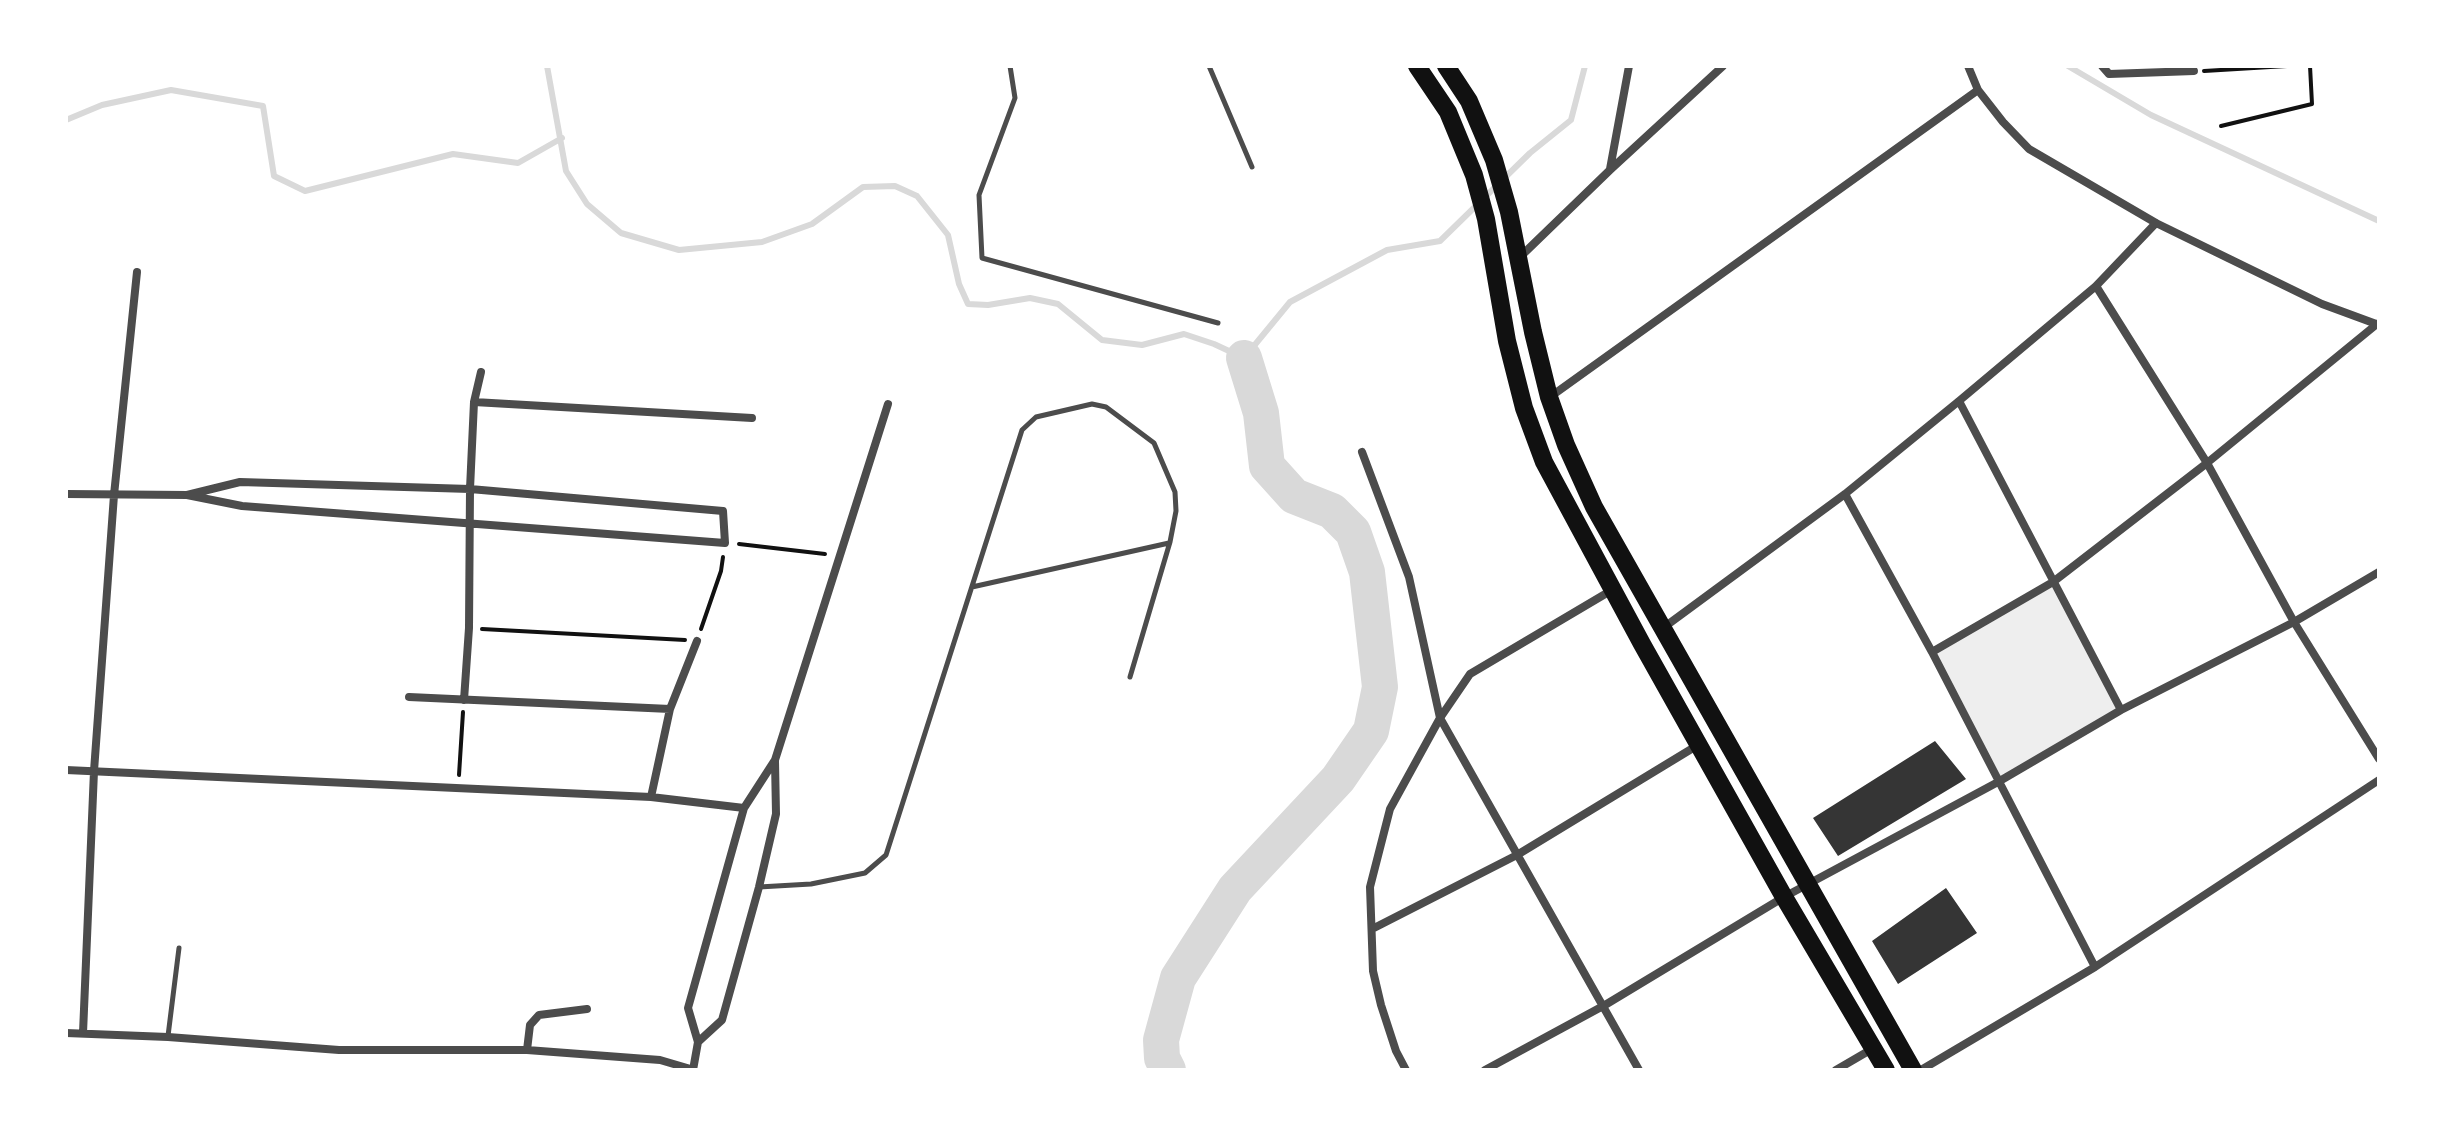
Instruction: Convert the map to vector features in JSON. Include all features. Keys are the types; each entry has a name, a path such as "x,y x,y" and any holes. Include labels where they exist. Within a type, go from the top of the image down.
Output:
{"main road":[{"path":"1417,66 1448,112 1474,175 1486,219 1507,341 1524,408 1544,462 1784,897 1886,1070"},
{"path":"1446,66 1469,101 1494,160 1509,212 1549,397 1566,445 1594,507 1913,1070"}],"street":[{"path":"1610,170 1629,66"},
{"path":"1518,259 1723,66"},
{"path":"1968,66 1978,90 2029,149 2156,223 2322,304 2378,325"},
{"path":"2102,66 2109,74 2194,71"},
{"path":"1549,397 1978,90"},
{"path":"1662,629 1845,494 1959,401 2096,286 2156,223"},
{"path":"83,1033 94,771 114,495 137,272"},
{"path":"2096,286 2207,463 2294,622 2379,759"},
{"path":"1932,652 2053,582 2378,325"},
{"path":"464,700 469,628 474,402 481,372"},
{"path":"1959,401 2121,710"},
{"path":"474,402 752,418"},
{"path":"66,1033 339,1050 527,1050 660,1060 694,1070 698,1042 688,1008 744,808 775,760 888,404"},
{"path":"1362,452 1409,577 1440,718 1639,1070"},
{"path":"66,494 187,495 242,506 470,521 725,543 723,511 470,489 240,482 187,495"},
{"path":"1845,494 1932,652 2095,967"},
{"path":"1485,1070 1605,1005 1807,884 1998,782 2121,710 2294,622 2379,572"},
{"path":"1406,1070 1396,1051 1373,971 1370,887 1390,809 1440,718 1470,674 1614,589"},
{"path":"651,797 670,709 697,641"},
{"path":"409,697 670,709"},
{"path":"1372,929 1517,855 1699,744"},
{"path":"698,1042 722,1020 759,887 776,814 775,760"},
{"path":"66,770 651,797 744,808"},
{"path":"1921,1070 2095,967 2379,780"},
{"path":"527,1050 530,1025 539,1015 587,1009"},
{"path":"1836,1070 1873,1049"}],"lane":[{"path":"1010,66 1015,98 979,195 982,258 1218,323"},
{"path":"1209,66 1252,167"},
{"path":"759,887 811,884 865,873 886,855 1022,430 1036,417 1092,404 1106,407 1154,443 1175,492 1176,511 1170,542 1130,677"},
{"path":"971,587 1170,542"},
{"path":"168,1037 179,948"}],"path":[{"path":"2194,71 2287,66"},
{"path":"2221,126 2312,104 2310,66"},
{"path":"469,628 697,641 721,571 725,543 840,555"},
{"path":"458,790 464,700"}],"shaded area":[{"path":"2053,582 2121,710 1998,782 1932,652"}],"building":[{"path":"1935,741 1966,779 1838,856 1813,818"},
{"path":"1946,888 1977,933 1898,984 1872,941"}],"waterway":[{"path":"547,66 566,171 587,204 621,233 679,250 762,242 812,224 863,187 895,186 917,196 948,235 959,284 968,304 988,305 1030,298 1058,304 1102,340 1142,345 1184,334 1244,358 1290,302 1387,250 1440,241 1530,153 1571,120 1585,66"},
{"path":"2068,66 2151,115 2379,221"},
{"path":"66,120 102,105 171,90 263,106 274,176 305,191 453,154 518,163 562,138"},
{"path":"1168,1070 1162,1058 1161,1040 1178,978 1235,889 1338,779 1371,731 1380,687 1367,572 1353,532 1332,511 1294,496 1267,466 1261,413 1244,358"}]}
